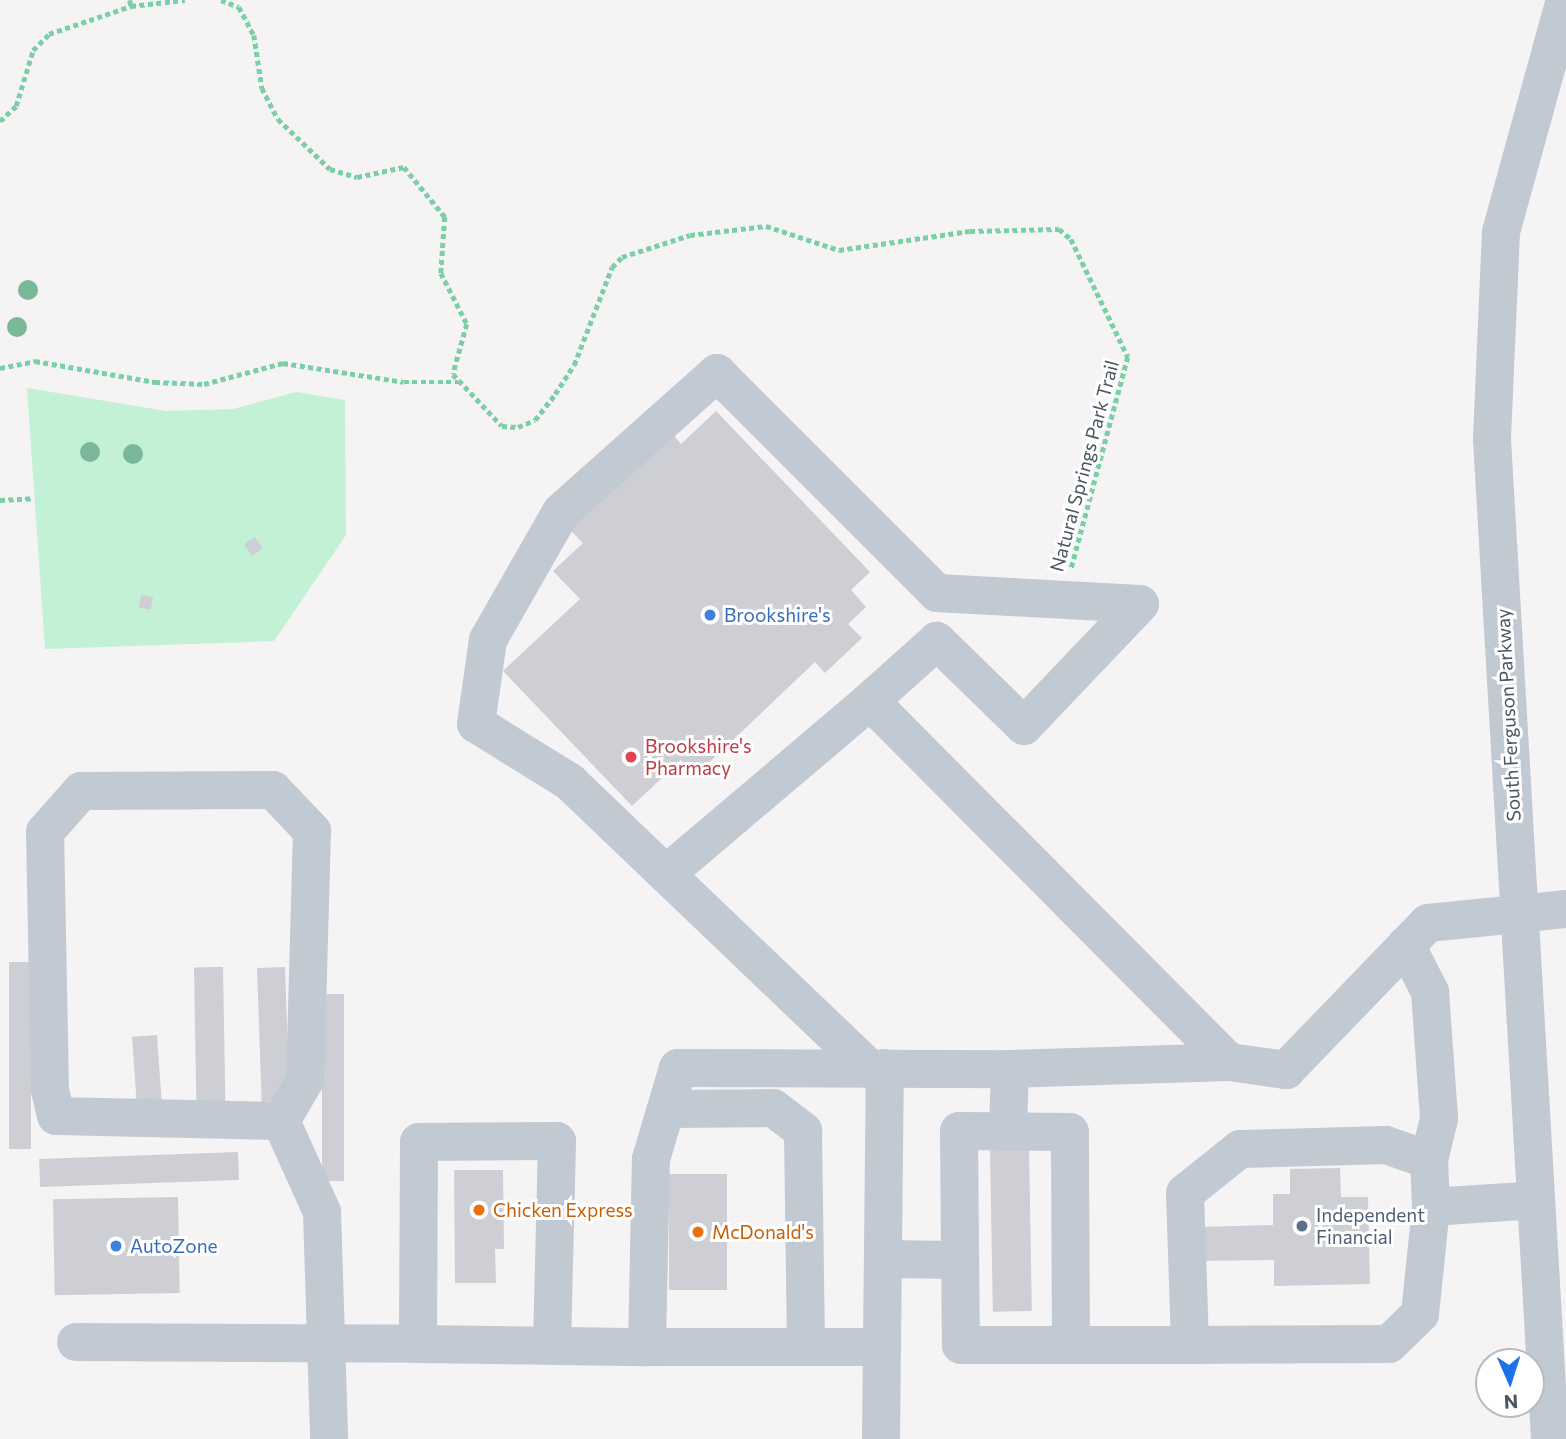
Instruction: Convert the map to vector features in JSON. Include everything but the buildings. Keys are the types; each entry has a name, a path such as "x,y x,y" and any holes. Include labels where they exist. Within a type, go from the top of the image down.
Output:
{"street":[{"name":"South Ferguson Parkway","path":"1550,1439 1492,438 1494,299 1501,232 1565,0"},
{"path":"881,1439 883,1259 877,1068 570,782 476,724 488,639 561,512 717,373 936,593 1140,604 1024,726 937,641 936,593"},
{"path":"666,874 937,641"},
{"path":"870,701 1228,1062"},
{"path":"273,790 312,831 304,1080 281,1121 56,1116 50,1090 45,832 81,792 273,790"},
{"path":"647,1347 651,1159 678,1068 1010,1069 1228,1062 1286,1070 1406,945 1432,922 1566,909"},
{"path":"1071,1345 1069,1132 959,1131 961,1345 1071,1345 1190,1345 1389,1344 1420,1314 1431,1207 1429,1160 1439,1119 1430,992 1406,945"},
{"path":"1008,1131 1010,1069"},
{"path":"666,1109 773,1108 803,1131 806,1347"},
{"path":"281,1121 322,1212 329,1439"},
{"path":"418,1344 419,1142 556,1141 552,1346"},
{"path":"1190,1345 1185,1194 1240,1149 1386,1145 1429,1160"},
{"path":"1431,1207 1536,1200"},
{"path":"883,1259 960,1260"},
{"path":"76,1342 326,1341 552,1346 882,1347"}],"path":[{"path":"0,121 16,106 33,50 49,34 130,3 185,0"},
{"path":"221,0 239,7 254,35 262,88 278,119 330,169 357,177 404,167 445,217 442,273 467,324 453,374 459,382"},
{"name":"Natural Springs Park Trail","path":"459,382 502,426 518,427 535,420 574,365 611,267 622,257 690,235 766,226 839,250 970,230 1059,229 1071,239 1128,357 1065,600"},
{"path":"0,368 35,362 204,384 283,363 404,382 459,382"},
{"path":"0,500 34,498"}],"green space":[{"path":"27,388 166,411 233,409 296,392 345,400 346,535 274,641 45,649"}],"place":[{"name":"Brookshire's","path":"710,615"},
{"name":"Brookshire's Pharmacy","path":"631,757"},
{"name":"Chicken Express","path":"479,1210"},
{"name":"Independent Financial","path":"1302,1226"},
{"name":"McDonald's","path":"698,1232"},
{"name":"AutoZone","path":"116,1246"}]}
